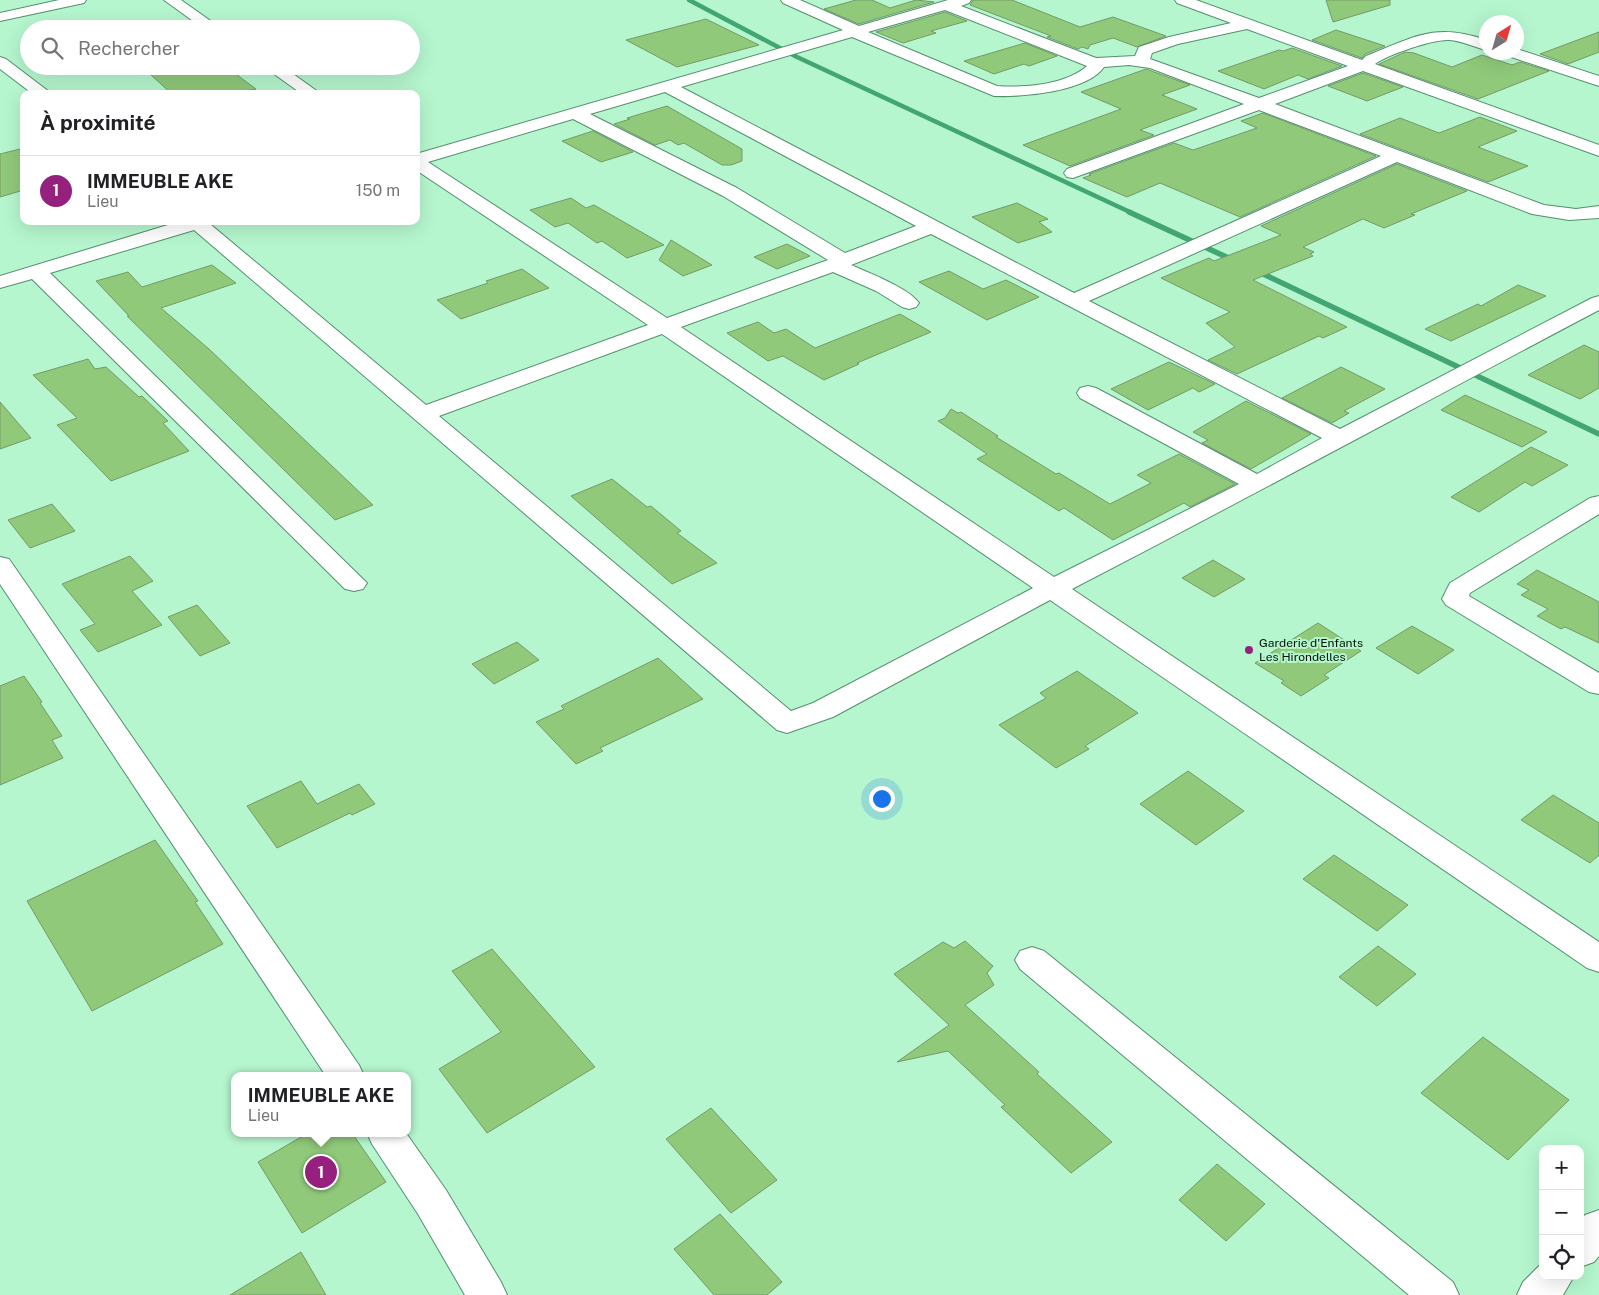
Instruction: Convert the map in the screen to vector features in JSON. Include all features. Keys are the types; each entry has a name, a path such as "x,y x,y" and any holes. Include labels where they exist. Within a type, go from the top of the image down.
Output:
{"street":[{"path":"1,16 79,0"},
{"path":"172,0 202,20"},
{"path":"788,0 986,87 1007,92 1043,88 1068,81 1092,71 1096,67 1094,63"},
{"path":"420,160 854,30 964,0"},
{"path":"1182,0 1599,150"},
{"path":"946,5 1094,63 1141,61 1260,103 1539,210 1563,214 1588,215 1599,212"},
{"path":"1141,61 1145,50 1248,24"},
{"path":"1073,173 1365,65 1372,59 1430,38 1446,35 1479,42"},
{"path":"1524,56 1599,81"},
{"path":"0,62 38,90"},
{"path":"284,75 307,90"},
{"path":"668,87 1073,301 1340,438"},
{"path":"576,114 730,192 839,263 909,303"},
{"path":"1073,301 1396,156"},
{"path":"420,164 666,327 1599,958"},
{"path":"0,282 188,225"},
{"path":"202,225 787,724 823,710 1053,588 1257,484 1340,438 1599,302"},
{"path":"422,414 666,327 933,226"},
{"path":"36,271 354,583"},
{"path":"1088,393 1257,484"},
{"path":"1599,503 1459,589 1455,599 1599,685"},
{"path":"3,577 343,1072"},
{"path":"1032,960 1439,1295"},
{"path":"388,1137 432,1202 487,1295"},
{"path":"1584,1244 1599,1228"},
{"path":"1537,1295 1550,1280"}],"building":[{"path":"856,0 872,0 890,8 916,0 934,2 859,24 824,9"},
{"path":"973,0 1012,0 1080,27 1113,17 1166,36 1137,47 1113,38 1090,45 1088,49 1082,47 1078,49 1047,37 1051,36 970,5"},
{"path":"1326,0 1390,0 1390,5 1333,22"},
{"path":"945,12 967,21 931,31 936,33 903,43 876,32"},
{"path":"706,19 759,45 677,67 626,40"},
{"path":"1336,30 1385,46 1365,54 1362,58 1312,40"},
{"path":"1599,32 1599,52 1568,64 1540,54"},
{"path":"1025,43 1057,56 1029,66 1024,64 994,74 964,61"},
{"path":"1292,48 1342,66 1308,79 1298,75 1264,89 1218,71 1279,50 1283,51"},
{"path":"1405,52 1414,53 1452,67 1479,56 1479,60 1497,60 1512,65 1520,62 1549,71 1478,99 1379,64"},
{"path":"1146,69 1190,85 1162,95 1197,109 1140,130 1154,135 1070,166 1023,145 1121,109 1081,92"},
{"path":"1363,73 1403,87 1367,101 1328,86"},
{"path":"151,75 237,75 256,89 252,90 168,90"},
{"path":"667,106 742,149 742,161 731,165 722,165 684,143 678,145 670,140 655,145 614,124 630,119 627,118"},
{"path":"1263,113 1376,156 1240,217 1160,183 1127,197 1083,178 1091,175 1089,174 1174,143 1193,150 1257,128 1241,121"},
{"path":"1480,117 1517,131 1478,147 1528,166 1488,182 1360,134 1400,118 1439,133"},
{"path":"593,131 633,152 601,162 562,141"},
{"path":"20,149 20,191 0,197 0,154"},
{"path":"1397,164 1467,191 1411,214 1415,215 1384,228 1363,219 1303,247 1314,252 1310,254 1313,256 1253,280 1347,327 1323,338 1319,336 1237,374 1208,360 1235,347 1206,323 1230,312 1161,278 1209,258 1214,261 1281,235 1261,226"},
{"path":"571,198 586,208 594,205 664,245 627,258 602,241 597,243 568,223 555,227 530,210"},
{"path":"1017,203 1048,219 1039,222 1052,232 1018,243 972,217"},
{"path":"671,240 712,265 683,276 659,260"},
{"path":"787,244 810,256 777,269 754,257"},
{"path":"212,265 236,283 161,308 209,349 373,505 335,520 127,316 129,316 96,281 128,272 142,287"},
{"path":"522,269 549,288 461,319 437,300 488,283 486,281"},
{"path":"949,271 983,289 1006,280 1039,297 987,320 919,282"},
{"path":"1518,285 1546,296 1451,341 1425,329 1478,304 1481,306"},
{"path":"900,314 931,332 857,363 859,364 824,380 783,356 768,361 727,333 758,322 774,333 786,329 815,348"},
{"path":"1584,345 1599,352 1599,388 1580,399 1528,375"},
{"path":"88,359 95,369 106,367 139,397 142,396 168,421 163,423 189,451 111,481 57,425 77,418 33,375"},
{"path":"1169,362 1215,384 1199,392 1193,388 1148,410 1111,389"},
{"path":"1341,367 1385,389 1344,411 1349,413 1332,423 1282,398"},
{"path":"1465,395 1547,432 1522,447 1441,410"},
{"path":"1246,401 1311,434 1251,469 1202,443 1208,440 1193,432"},
{"path":"0,402 31,438 0,449"},
{"path":"951,409 958,413 961,412 998,436 996,437 1110,504 1151,483 1137,475 1179,454 1235,484 1190,507 1184,503 1113,540 1064,508 1059,511 977,459 987,454 938,421 945,418"},
{"path":"1531,447 1568,465 1532,486 1525,482 1479,512 1451,497"},
{"path":"612,479 647,507 651,506 681,531 677,533 717,563 672,584 571,496"},
{"path":"52,504 75,531 30,548 8,520"},
{"path":"130,556 153,581 132,591 162,625 98,652 80,630 95,624 62,584"},
{"path":"1213,560 1245,579 1214,597 1182,578"},
{"path":"1537,570 1599,602 1599,643 1565,627 1561,629 1537,616 1548,609 1521,595 1529,590 1517,584"},
{"path":"197,605 230,643 200,656 168,617"},
{"path":"1318,623 1361,651 1324,675 1329,678 1301,696 1281,683 1284,681 1255,663"},
{"path":"1412,626 1454,650 1418,674 1376,648"},
{"path":"517,642 539,660 494,684 472,664"},
{"path":"658,658 703,699 600,748 603,751 576,764 536,722 564,709 561,706"},
{"path":"1077,671 1138,713 1085,746 1089,749 1056,768 999,725 1046,698 1040,693"},
{"path":"24,676 62,736 52,740 63,758 0,785 0,686"},
{"path":"1188,771 1244,811 1196,845 1140,804"},
{"path":"301,781 317,804 359,784 375,804 352,815 350,813 277,848 247,806"},
{"path":"1553,795 1599,823 1599,855 1590,863 1521,820"},
{"path":"155,840 198,901 195,902 223,944 92,1011 27,901"},
{"path":"1334,855 1408,905 1377,931 1303,879"},
{"path":"965,941 993,966 987,973 994,985 965,1005 1112,1142 1071,1173 1001,1107 1005,1105 948,1051 897,1062 949,1025 894,974 943,942 954,948"},
{"path":"1378,946 1416,974 1377,1006 1339,977"},
{"path":"492,949 595,1067 487,1133 439,1069 501,1032 452,971"},
{"path":"1483,1037 1569,1100 1508,1160 1421,1093"},
{"path":"711,1108 777,1180 731,1213 666,1139"},
{"path":"301,1137 355,1137 386,1182 302,1233 258,1162"},
{"path":"1217,1164 1265,1204 1226,1241 1179,1200"},
{"path":"720,1214 782,1282 767,1295 714,1295 674,1249"},
{"path":"301,1252 326,1295 230,1295"}],"waterway":[{"path":"689,0 797,57 1132,213"},
{"path":"1129,212 1235,261"},
{"path":"1257,271 1599,434"}],"place":[{"name":"Garderie d'Enfants Les Hirondelles","path":"1249,650"},
{"name":"IMMEUBLE AKE","path":"321,1172"}]}
